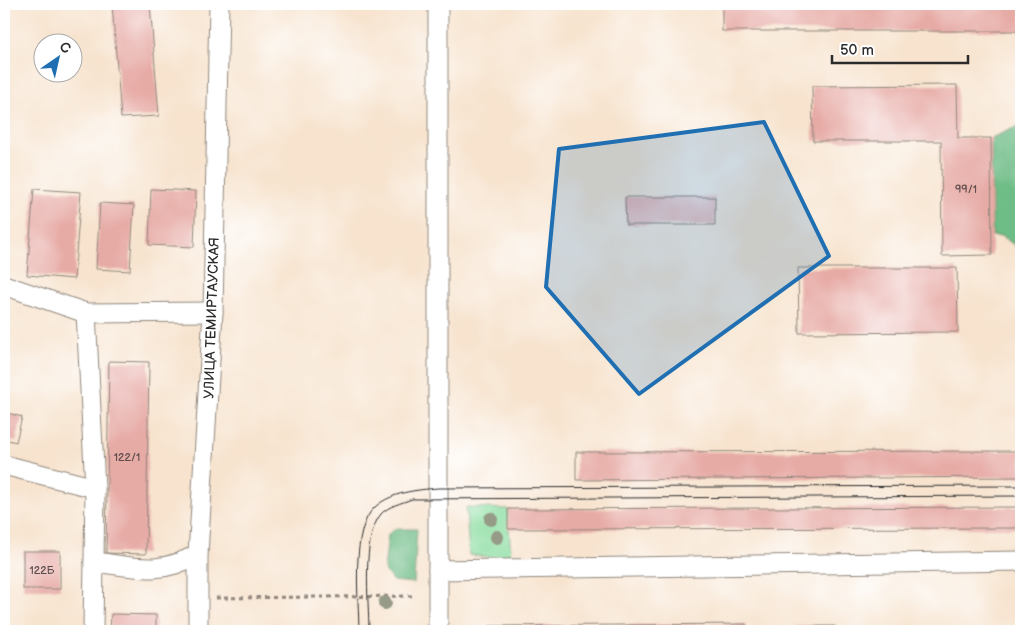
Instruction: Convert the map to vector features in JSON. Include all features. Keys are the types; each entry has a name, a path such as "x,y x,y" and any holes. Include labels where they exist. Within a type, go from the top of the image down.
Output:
{"street":[{"name":"УЛИЦА ТЕМИРТАУСКАЯ","path":"198,631 198,554 213,312 218,4"},
{"path":"438,4 438,631"},
{"path":"4,285 86,313 213,312"},
{"path":"86,313 95,488 93,631"},
{"path":"4,465 95,488"},
{"path":"94,562 160,569 180,564 198,554"},
{"path":"438,570 1021,561"}],"path":[{"path":"198,598 416,596"}],"highlighted area":[{"path":"764,122 829,256 639,394 546,287 559,149"}],"green space":[{"path":"1021,125 1021,250 1002,236 992,236 991,138"},
{"path":"466,507 508,509 511,559 469,555"},
{"path":"394,529 417,529 414,583 393,581 384,570 388,535"}],"building":[{"path":"112,4 150,4 159,116 121,118"},
{"path":"722,4 1021,4 1021,31 722,31"},
{"path":"957,85 958,138 991,138 992,255 942,256 941,141 813,141 812,86"},
{"path":"4,185 8,185 5,246 4,246"},
{"path":"34,189 81,192 74,279 27,275"},
{"path":"151,189 196,191 194,247 149,245"},
{"path":"625,197 715,197 715,225 626,225"},
{"path":"100,203 134,205 130,271 96,269"},
{"path":"798,268 957,268 958,332 799,333"},
{"path":"109,361 149,362 146,554 106,553"},
{"path":"4,412 22,417 16,442 4,439"},
{"path":"1021,451 1021,477 576,480 576,452"},
{"path":"1021,507 1021,528 508,529 508,509"},
{"path":"23,551 60,551 60,589 23,589"},
{"path":"111,614 156,615 156,631 110,631"},
{"path":"746,624 746,631 489,631 489,626"},
{"path":"796,626 835,626 836,631 796,631"}],"tram line":[{"path":"359,631 357,584 362,531 367,517 375,507 389,498 405,493 438,488 1021,486"},
{"path":"369,631 368,554 375,525 384,511 412,499 1021,496"}]}
